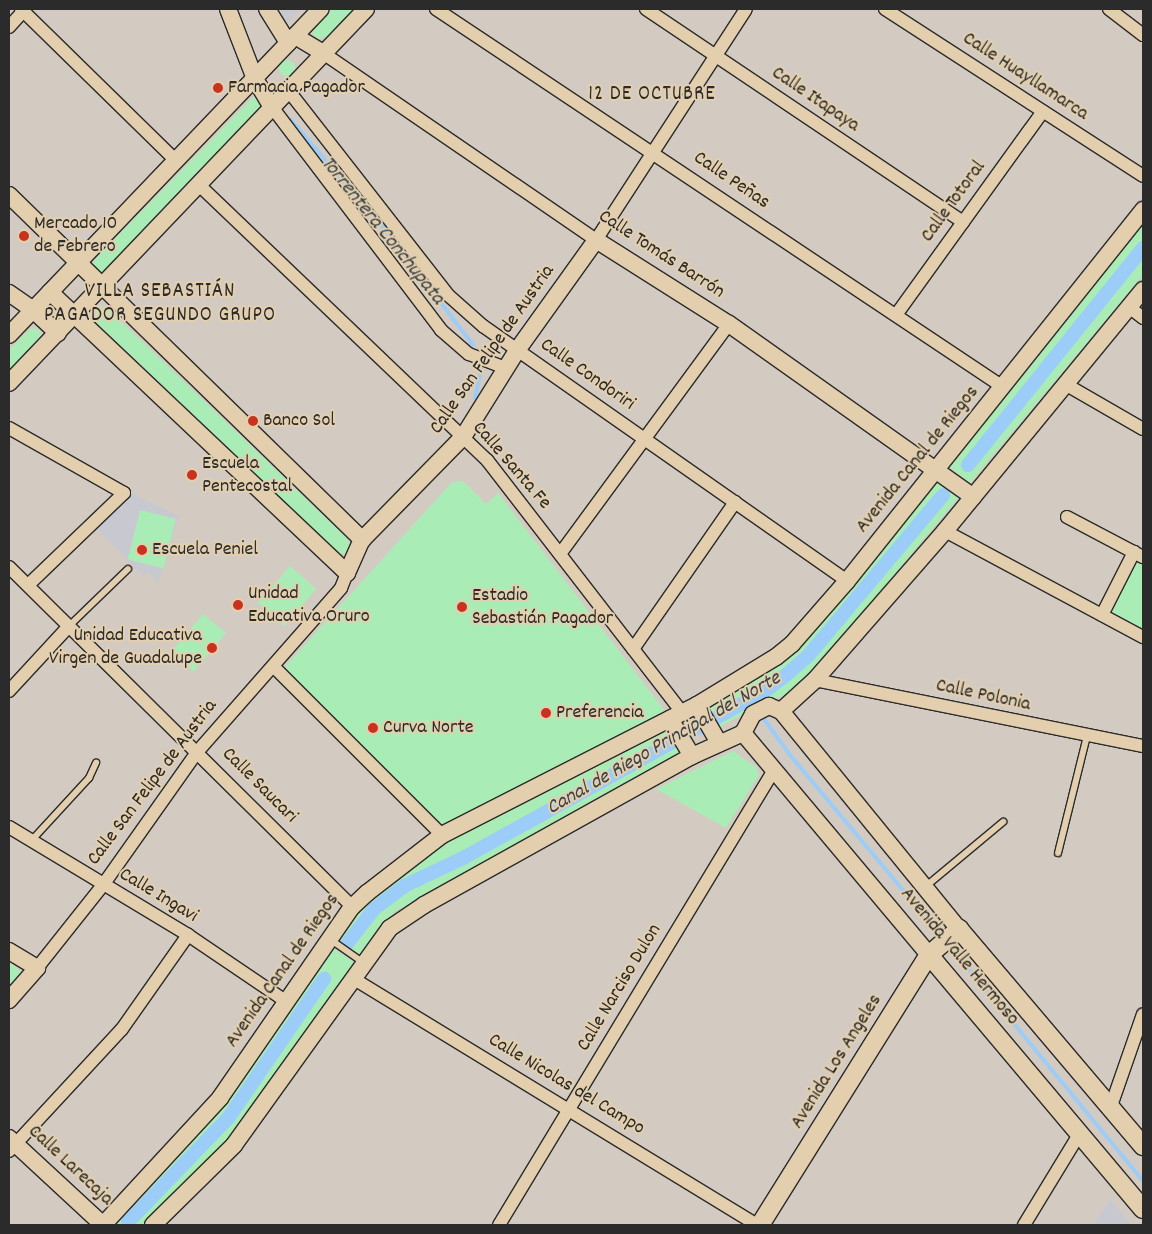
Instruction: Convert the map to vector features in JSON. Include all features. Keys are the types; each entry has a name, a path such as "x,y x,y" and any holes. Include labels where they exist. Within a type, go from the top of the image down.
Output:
{"main road":[{"name":"Avenida Los Angeles","path":"758,1225 929,955 959,929"},
{"name":"Avenida Valle Hermoso","path":"959,929 1143,1146"},
{"name":"Avenida Valle Hermoso","path":"929,955 1143,1209"}],"street":[{"path":"9,27 23,9 176,161"},
{"path":"228,9 255,79 272,107 442,330 469,354 506,368"},
{"path":"267,9 291,40 323,54"},
{"path":"9,335 320,9"},
{"path":"9,384 366,9"},
{"name":"Calle Peñas","path":"436,9 655,153 1004,388"},
{"name":"Calle Itapaya","path":"646,9 963,222"},
{"name":"Calle San Felipe de Austria","path":"9,1000 37,968 102,885 198,751 341,588 362,540 462,437 518,349 655,153 746,9"},
{"name":"Calle Huayllamarca","path":"886,9 1143,176"},
{"path":"1109,9 1143,35"},
{"name":"Calle Tomás Barrón","path":"323,54 596,240 729,324 937,470 972,497"},
{"name":"Calle Condoriri","path":"288,90 448,295 483,326 847,581"},
{"name":"Calle Totoral","path":"896,315 1043,111"},
{"name":"Calle Santa Fe","path":"198,184 487,460 633,649 681,732"},
{"path":"9,195 78,262 101,288 362,540"},
{"name":"Avenida Canal de Riegos","path":"152,1225 234,1145 390,928 704,716 776,658 847,581 1004,388 1143,210"},
{"path":"743,733 753,714 769,706 781,711 815,680 945,532 1143,290"},
{"path":"50,292 347,573"},
{"path":"9,293 33,310 58,333"},
{"path":"1129,307 1143,318"},
{"path":"560,554 729,324"},
{"path":"1065,384 1143,429"},
{"path":"9,428 124,493 28,585"},
{"path":"633,649 735,502"},
{"path":"1066,517 1139,554 1102,615"},
{"path":"945,532 1143,637"},
{"name":"Calle Saucari","path":"9,567 198,751 352,906"},
{"path":"9,691 69,626"},
{"path":"273,666 442,835"},
{"name":"Calle Polonia","path":"815,680 1143,746"},
{"name":"Avenida Valle Hermoso","path":"781,711 959,929"},
{"path":"704,716 719,742"},
{"name":"Avenida Canal de Riegos","path":"102,1225 220,1098 352,906 442,835 681,732 719,742 743,733"},
{"name":"Avenida Valle Hermoso","path":"743,733 929,955"},
{"name":"Calle Narciso Dulon","path":"499,1225 774,770"},
{"name":"Calle Ingavi","path":"9,827 102,885 188,935 287,1002"},
{"path":"11,1144 122,1029 188,935"},
{"path":"9,951 37,968"},
{"name":"Calle Nicolas del Campo","path":"354,979 758,1225"},
{"path":"1110,1106 1143,1014"},
{"path":"1024,1225 1080,1133"},
{"name":"Calle Larecaja","path":"11,1144 102,1225"}],"lane":[{"path":"69,626 128,569"},
{"path":"1058,853 1087,736"},
{"path":"31,841 89,778 96,763"},
{"path":"924,888 1003,822"},
{"path":"330,940 365,964"}],"shaded area":[{"path":"278,9 301,9 287,23"},
{"name":"Escuela Peniel","path":"132,493 179,516 158,583 148,572 143,576 96,528"},
{"path":"1110,1199 1131,1225 1093,1225"}],"green space":[{"path":"332,9 354,9 327,37 317,39 311,31"},
{"path":"287,60 295,68 287,76 279,68"},
{"path":"253,97 259,99 261,108 104,274 92,266 94,260"},
{"path":"1143,222 1143,275 970,483 949,467"},
{"path":"98,306 107,308 348,539 350,546 348,552 342,554 335,552 95,321 92,315"},
{"path":"31,328 40,330 42,339 9,374 9,350"},
{"name":"Estadio Sebastián Pagador","path":"463,481 486,504 498,493 665,711 443,826 283,669 452,482"},
{"path":"939,481 960,496 818,665 786,695 766,701 718,728 706,706 790,657"},
{"path":"140,510 176,519 164,568 128,559"},
{"path":"1135,560 1143,564 1143,629 1109,611"},
{"path":"290,566 316,589 284,626 258,603"},
{"path":"203,614 226,633 194,672 171,652"},
{"path":"668,728 682,752 394,912 359,955 336,939 357,911 380,890 452,840"},
{"path":"733,751 756,767 759,775 726,828 656,789"},
{"path":"333,948 357,964 227,1143 144,1225 119,1225 116,1222"},
{"path":"9,961 23,974 9,992"}],"waterway":[{"name":"Torrentera Conchupata","path":"290,119 379,222 473,345"},
{"name":"Canal de Riego Principal del Norte","path":"968,465 1143,248"},
{"name":"Torrentera Conchupata","path":"475,398 481,370"},
{"name":"Canal de Riego Principal del Norte","path":"346,945 374,909 404,886 465,857 768,689 808,656 943,495"},
{"path":"764,719 790,755 928,920"},
{"path":"959,957 1143,1181"},
{"name":"Canal de Riego Principal del Norte","path":"128,1222 229,1117 324,979"}],"place":[{"name":"Farmacia Pagador","path":"218,88"},
{"name":"Mercado 10 de Febrero","path":"24,236"},
{"name":"Banco Sol","path":"253,421"},
{"name":"Escuela Pentecostal","path":"192,475"},
{"name":"Escuela Peniel","path":"142,550"},
{"name":"Unidad Educativa Oruro","path":"238,605"},
{"name":"Estadio Sebastián Pagador","path":"462,607"},
{"name":"Unidad Educativa Virgen de Guadalupe","path":"212,648"},
{"name":"Preferencia","path":"546,713"},
{"name":"Curva Norte","path":"373,728"}],"district":[{"name":"12 DE OCTUBRE","path":"652,95"},
{"name":"VILLA SEBASTIÁN PAGADOR SEGUNDO GRUPO","path":"160,304"}]}
